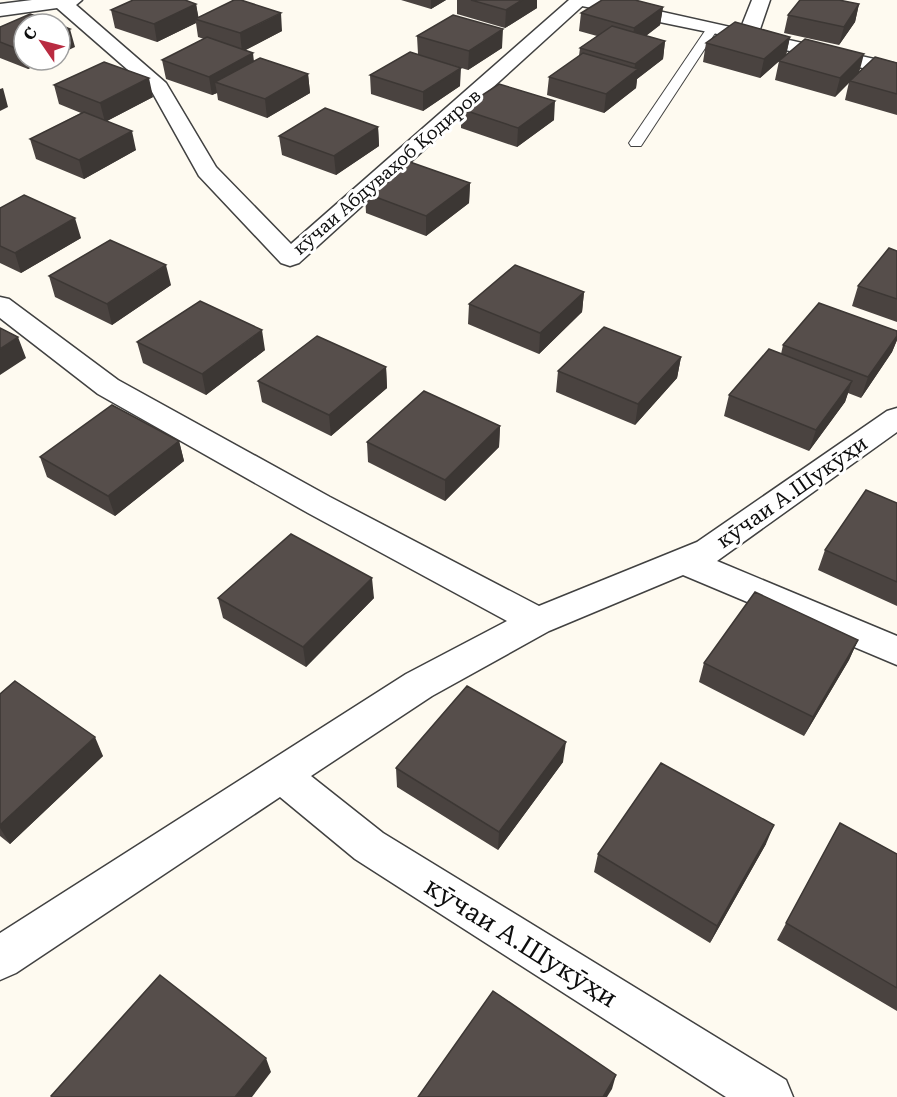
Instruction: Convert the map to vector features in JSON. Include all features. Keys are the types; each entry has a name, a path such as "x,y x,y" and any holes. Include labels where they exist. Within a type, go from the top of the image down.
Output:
{"street":[{"name":"кӯчаи Абдуваҳоб Қодиров","path":"0,10 68,1 159,87 207,171 290,258 581,0"},
{"path":"581,0 713,27 897,70"},
{"path":"748,35 761,0"},
{"path":"0,305 108,387 319,505 537,621"},
{"name":"кӯчаи А.Шукӯҳи","path":"0,958 418,685 537,621 709,551 897,418"},
{"name":"кӯчаи А.Шукӯҳи","path":"685,562 897,651"},
{"name":"кӯчаи А.Шукӯҳи","path":"281,774 369,846 769,1097"}],"lane":[{"path":"636,143 713,27"}],"building":[{"path":"133,0 185,0 196,4 154,24 111,10"},
{"path":"234,0 241,0 281,13 240,33 195,19"},
{"path":"471,0 522,0 506,10"},
{"path":"602,0 635,0 663,7 634,28 581,13"},
{"path":"800,0 839,0 859,4 844,27 788,15"},
{"path":"453,15 503,29 469,51 417,36"},
{"path":"12,22 12,47 0,42 0,27"},
{"path":"735,22 790,37 764,59 706,43"},
{"path":"612,26 665,41 635,64 580,48"},
{"path":"207,37 253,53 209,77 162,60"},
{"path":"805,39 864,54 840,78 779,61"},
{"path":"410,52 461,68 423,92 370,75"},
{"path":"583,53 638,69 606,94 549,77"},
{"path":"875,57 897,63 897,94 850,81"},
{"path":"260,58 308,74 265,99 215,82"},
{"path":"104,62 149,78 100,103 54,85"},
{"path":"499,84 555,101 518,128 461,109"},
{"path":"325,108 378,127 334,156 279,136"},
{"path":"84,112 132,131 79,160 30,139"},
{"path":"410,162 470,183 426,216 365,193"},
{"path":"24,195 75,218 15,253 0,246 0,208"},
{"path":"110,240 166,265 107,304 49,276"},
{"path":"889,248 897,251 897,299 858,286"},
{"path":"515,265 584,292 540,333 469,304"},
{"path":"200,301 262,330 202,374 137,342"},
{"path":"819,303 897,331 897,336 868,377 783,345"},
{"path":"604,327 681,357 638,404 558,371"},
{"path":"0,328 18,337 0,349"},
{"path":"317,336 386,367 329,415 258,381"},
{"path":"769,349 852,381 816,430 729,395"},
{"path":"424,391 500,426 445,480 367,442"},
{"path":"112,405 179,441 108,496 40,457"},
{"path":"866,490 897,503 897,582 825,550"},
{"path":"291,534 372,578 303,647 218,598"},
{"path":"755,592 858,640 813,717 704,663"},
{"path":"15,681 95,737 0,825 0,694"},
{"path":"467,686 566,742 499,832 396,768"},
{"path":"661,763 774,825 717,926 598,854"},
{"path":"840,823 897,854 897,988 786,923"},
{"path":"160,975 266,1058 235,1097 52,1097 51,1096"},
{"path":"493,991 616,1075 603,1097 418,1097"}]}
